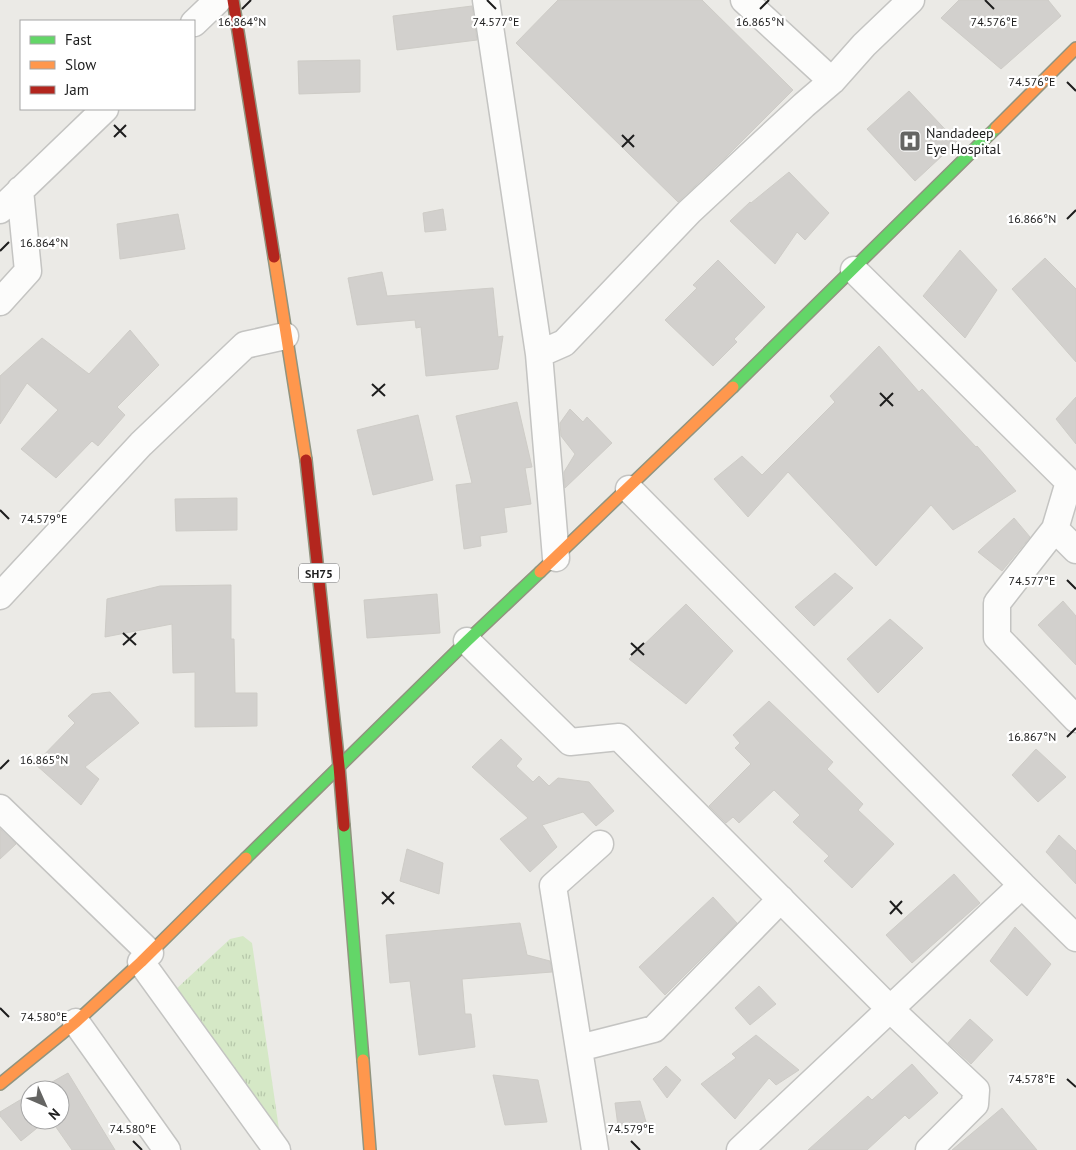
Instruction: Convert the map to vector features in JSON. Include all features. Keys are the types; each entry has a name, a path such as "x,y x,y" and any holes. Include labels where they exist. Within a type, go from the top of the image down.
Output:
{"street":[{"path":"195,22 218,0"},
{"name":"SH75","path":"233,0 309,479 340,766 370,1150"},
{"path":"486,0 539,354 556,558"},
{"path":"744,0 832,82"},
{"path":"539,354 564,343 689,212 804,105 832,82 864,44 911,0"},
{"path":"0,1084 76,1022 145,958 467,641 629,489 854,270 1076,48"},
{"path":"0,210 104,110"},
{"path":"0,302 28,272 20,190"},
{"path":"854,270 1069,482 1055,529 997,603 997,637 1076,718"},
{"path":"0,596 141,444 245,345 285,336"},
{"path":"629,489 1022,885 1073,930"},
{"path":"1055,529 1076,550"},
{"path":"467,641 570,742 620,737 890,1009 976,1090 975,1104 929,1150"},
{"path":"0,808 145,958 277,1150"},
{"path":"595,1150 553,886 600,844"},
{"path":"740,1150 1022,885"},
{"path":"579,1048 654,1029 781,899"},
{"path":"76,1022 167,1150"}],"green space":[{"path":"243,936 252,943 282,1150 174,991 230,939"}],"building":[{"path":"558,0 702,0 793,90 678,202 516,43"},
{"path":"959,0 1048,0 1061,16 1001,69 941,18"},
{"path":"472,6 477,40 397,50 393,16"},
{"path":"360,60 360,92 299,94 298,61"},
{"path":"909,91 957,142 915,181 867,129"},
{"path":"789,172 829,213 805,240 797,232 775,264 730,221 750,202"},
{"path":"443,209 446,230 425,232 423,213"},
{"path":"178,214 185,249 120,259 117,224"},
{"path":"960,250 997,290 965,338 923,296"},
{"path":"1045,258 1076,289 1076,362 1012,289"},
{"path":"718,260 765,307 734,339 737,342 713,366 665,320 697,288 693,285"},
{"path":"382,272 387,296 493,288 498,337 503,336 498,369 426,376 421,327 416,328 415,320 357,325 348,278"},
{"path":"130,330 159,365 117,407 125,415 98,446 92,441 56,478 21,449 58,410 27,383 0,424 0,376 42,338 89,374"},
{"path":"879,346 919,392 922,389 977,446 1016,491 953,530 931,505 876,566 788,472 748,517 714,479 742,456 762,475 835,402 830,396"},
{"path":"1076,397 1076,444 1056,419"},
{"path":"517,402 532,467 525,468 531,504 504,508 507,532 480,536 481,546 464,549 456,485 472,483 456,416"},
{"path":"570,409 583,422 587,417 612,443 565,488 564,472 575,454 561,436 560,423"},
{"path":"418,415 433,480 373,495 357,430"},
{"path":"237,498 237,530 176,531 175,499"},
{"path":"1014,518 1030,537 1002,571 978,552"},
{"path":"835,573 853,588 814,626 795,607"},
{"path":"231,585 231,639 234,639 235,693 257,693 257,726 195,727 195,672 173,673 172,624 105,637 107,599 160,586"},
{"path":"437,594 440,633 367,638 364,600"},
{"path":"1063,601 1076,616 1076,665 1038,625"},
{"path":"686,604 733,651 686,704 629,659"},
{"path":"890,619 923,648 878,693 847,659"},
{"path":"110,692 139,723 85,767 99,779 81,805 35,764 75,723 68,716 92,694"},
{"path":"769,701 833,762 827,769 863,804 858,810 894,844 852,888 824,861 829,856 793,822 800,815 774,790 739,823 733,817 726,823 709,806 751,764 735,748 740,743 733,735"},
{"path":"501,739 522,759 516,766 533,782 539,776 549,786 558,778 589,782 614,811 596,826 583,812 542,825 557,847 530,872 500,839 528,818 472,767"},
{"path":"1036,749 1066,777 1038,802 1012,775"},
{"path":"0,829 16,844 0,859"},
{"path":"1059,835 1076,851 1076,884 1046,852"},
{"path":"407,849 443,863 439,894 400,881"},
{"path":"954,874 980,903 912,963 886,935"},
{"path":"713,897 737,923 665,995 639,967"},
{"path":"520,923 527,955 550,961 552,972 462,979 465,1014 471,1014 475,1047 419,1055 410,981 390,983 386,935"},
{"path":"1015,927 1051,964 1027,996 990,961"},
{"path":"759,986 776,1004 750,1025 735,1008"},
{"path":"970,1019 993,1040 971,1064 948,1043"},
{"path":"756,1035 799,1070 776,1085 769,1078 735,1119 701,1084 736,1058 732,1054"},
{"path":"912,1064 938,1093 909,1119 905,1115 867,1150 808,1150 868,1096 872,1100"},
{"path":"666,1066 681,1080 667,1098 653,1079"},
{"path":"68,1073 115,1150 72,1150 58,1130 70,1130 70,1080 56,1080"},
{"path":"493,1075 538,1080 547,1122 505,1125"},
{"path":"20,1100 20,1130 35,1130 21,1141 0,1116 0,1112"},
{"path":"640,1101 646,1122 618,1126 615,1103"},
{"path":"1002,1108 1037,1150 952,1150"}],"traffic: fast":[{"path":"733,387 996,128"},
{"path":"246,858 540,572"},
{"path":"344,826 363,1060"}],"traffic: slow":[{"path":"996,128 1076,48"},
{"path":"274,257 306,460"},
{"path":"540,572 733,387"},
{"path":"0,1084 76,1022 141,962 246,858"},
{"path":"363,1060 370,1150"}],"traffic: jam":[{"path":"233,0 274,257"},
{"path":"306,460 344,826"}],"place":[{"name":"Nandadeep Eye Hospital","path":"910,141"}]}
